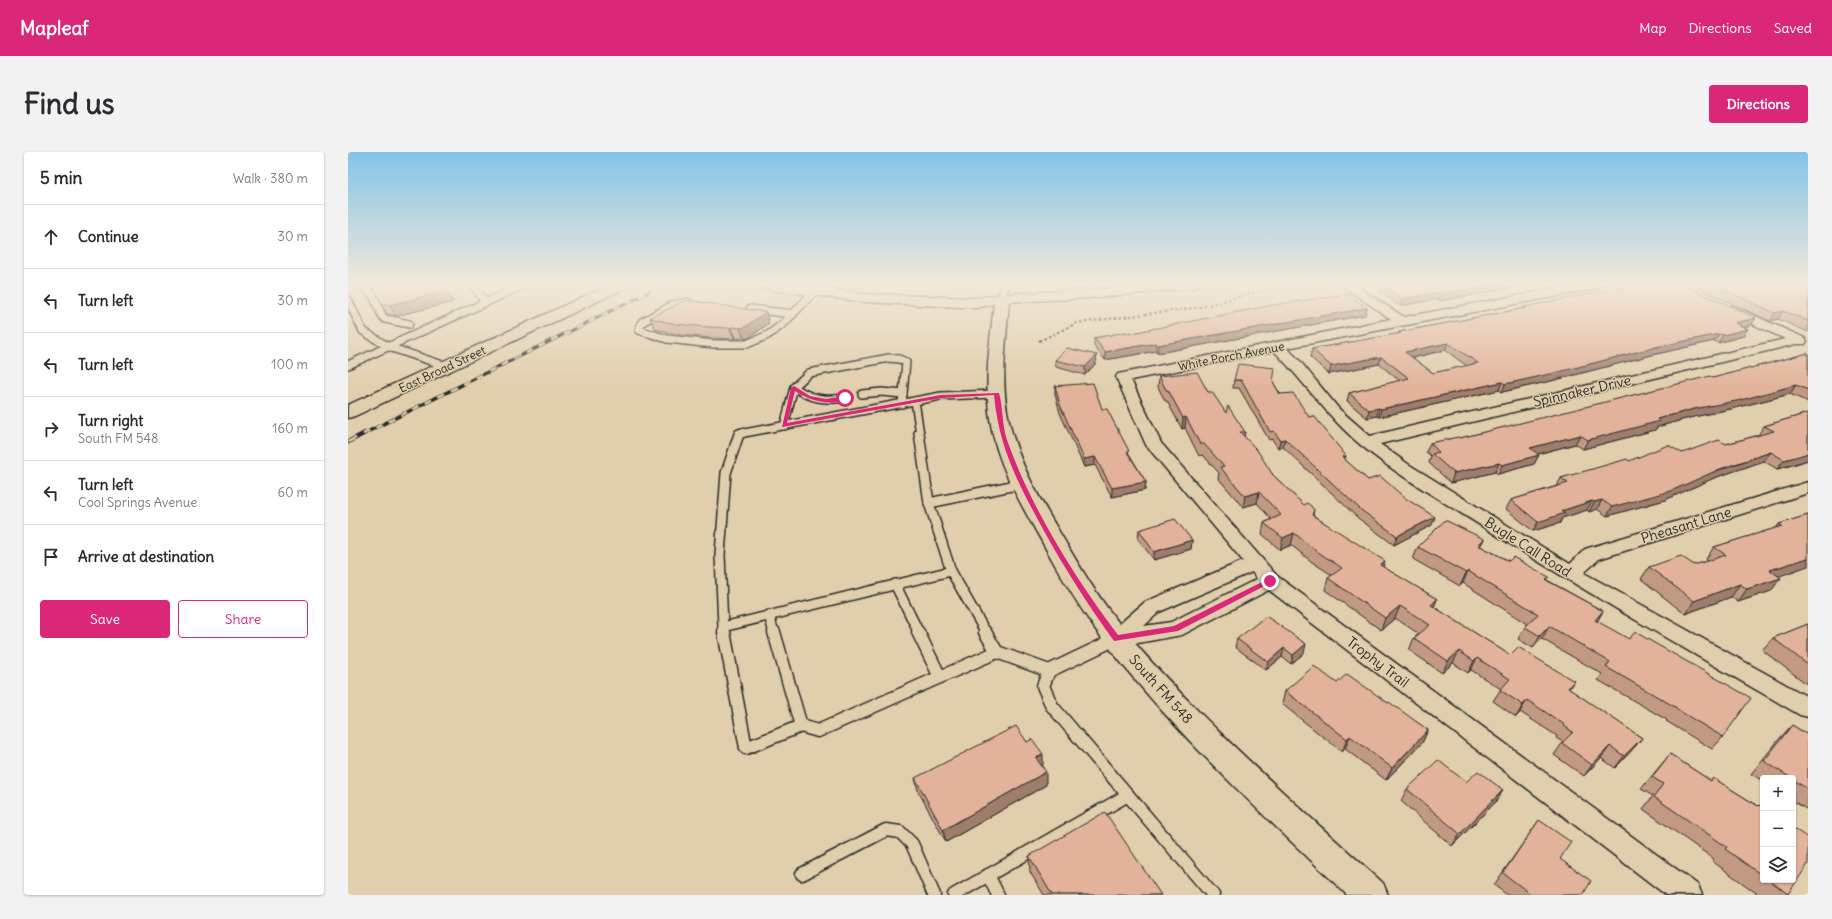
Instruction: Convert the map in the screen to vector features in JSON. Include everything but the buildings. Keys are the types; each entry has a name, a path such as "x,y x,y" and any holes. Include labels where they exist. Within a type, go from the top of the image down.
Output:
{"main road":[{"name":"East Broad Street","path":"348,412 548,319"},
{"name":"South FM 548","path":"1001,319 997,394 999,420 1004,439 1021,484 1069,570 1088,600 1116,639 1195,728 1371,895"}],"street":[{"path":"1398,319 1402,321"},
{"name":"White Porch Avenue","path":"1123,377 1414,319"},
{"path":"1750,319 1803,343"},
{"name":"Spinnaker Drive","path":"1367,442 1803,343"},
{"name":"Bugle Call Road","path":"1278,347 1294,363 1334,412 1367,442 1402,468 1571,574 1808,708"},
{"name":"Trophy Trail","path":"1123,377 1154,446 1270,581 1688,895"},
{"name":"Pheasant Lane","path":"1571,574 1592,554 1808,487"},
{"path":"1116,639 1152,607 1254,564"},
{"path":"1116,639 1175,629 1270,581"}],"lane":[{"path":"356,319 362,331 389,347 446,366"},
{"path":"384,319 409,324"},
{"path":"348,365 449,319"},
{"path":"648,319 642,322 639,330 667,339 713,344 746,344 768,335 788,319"},
{"path":"784,426 794,388 809,373 889,358 899,359 906,362 902,404"},
{"path":"794,388 808,397 826,401 845,398"},
{"path":"862,394 881,392 903,394"},
{"path":"997,394 941,396 739,434 726,473 720,555 722,627 746,748 801,726 818,731 997,652"},
{"path":"914,401 929,503 951,571 997,652 1049,671"},
{"path":"929,503 1021,484"},
{"path":"722,627 951,571"},
{"path":"895,584 940,677"},
{"path":"769,615 801,726"},
{"path":"1116,639 1049,671 1043,686 1052,706 1213,895"},
{"path":"954,895 1128,795"},
{"path":"802,874 886,830 900,832 912,844 934,895"},
{"path":"988,875 998,895"}],"path":[{"path":"1039,341 1077,323 1111,319"}],"railway":[{"path":"365,433 595,319"},
{"path":"348,442 365,433"}],"route":[{"path":"845,398 826,401 808,397 794,388 784,426 941,396 997,394 999,420 1004,439 1021,484 1069,570 1116,639 1175,629 1270,581"}]}
